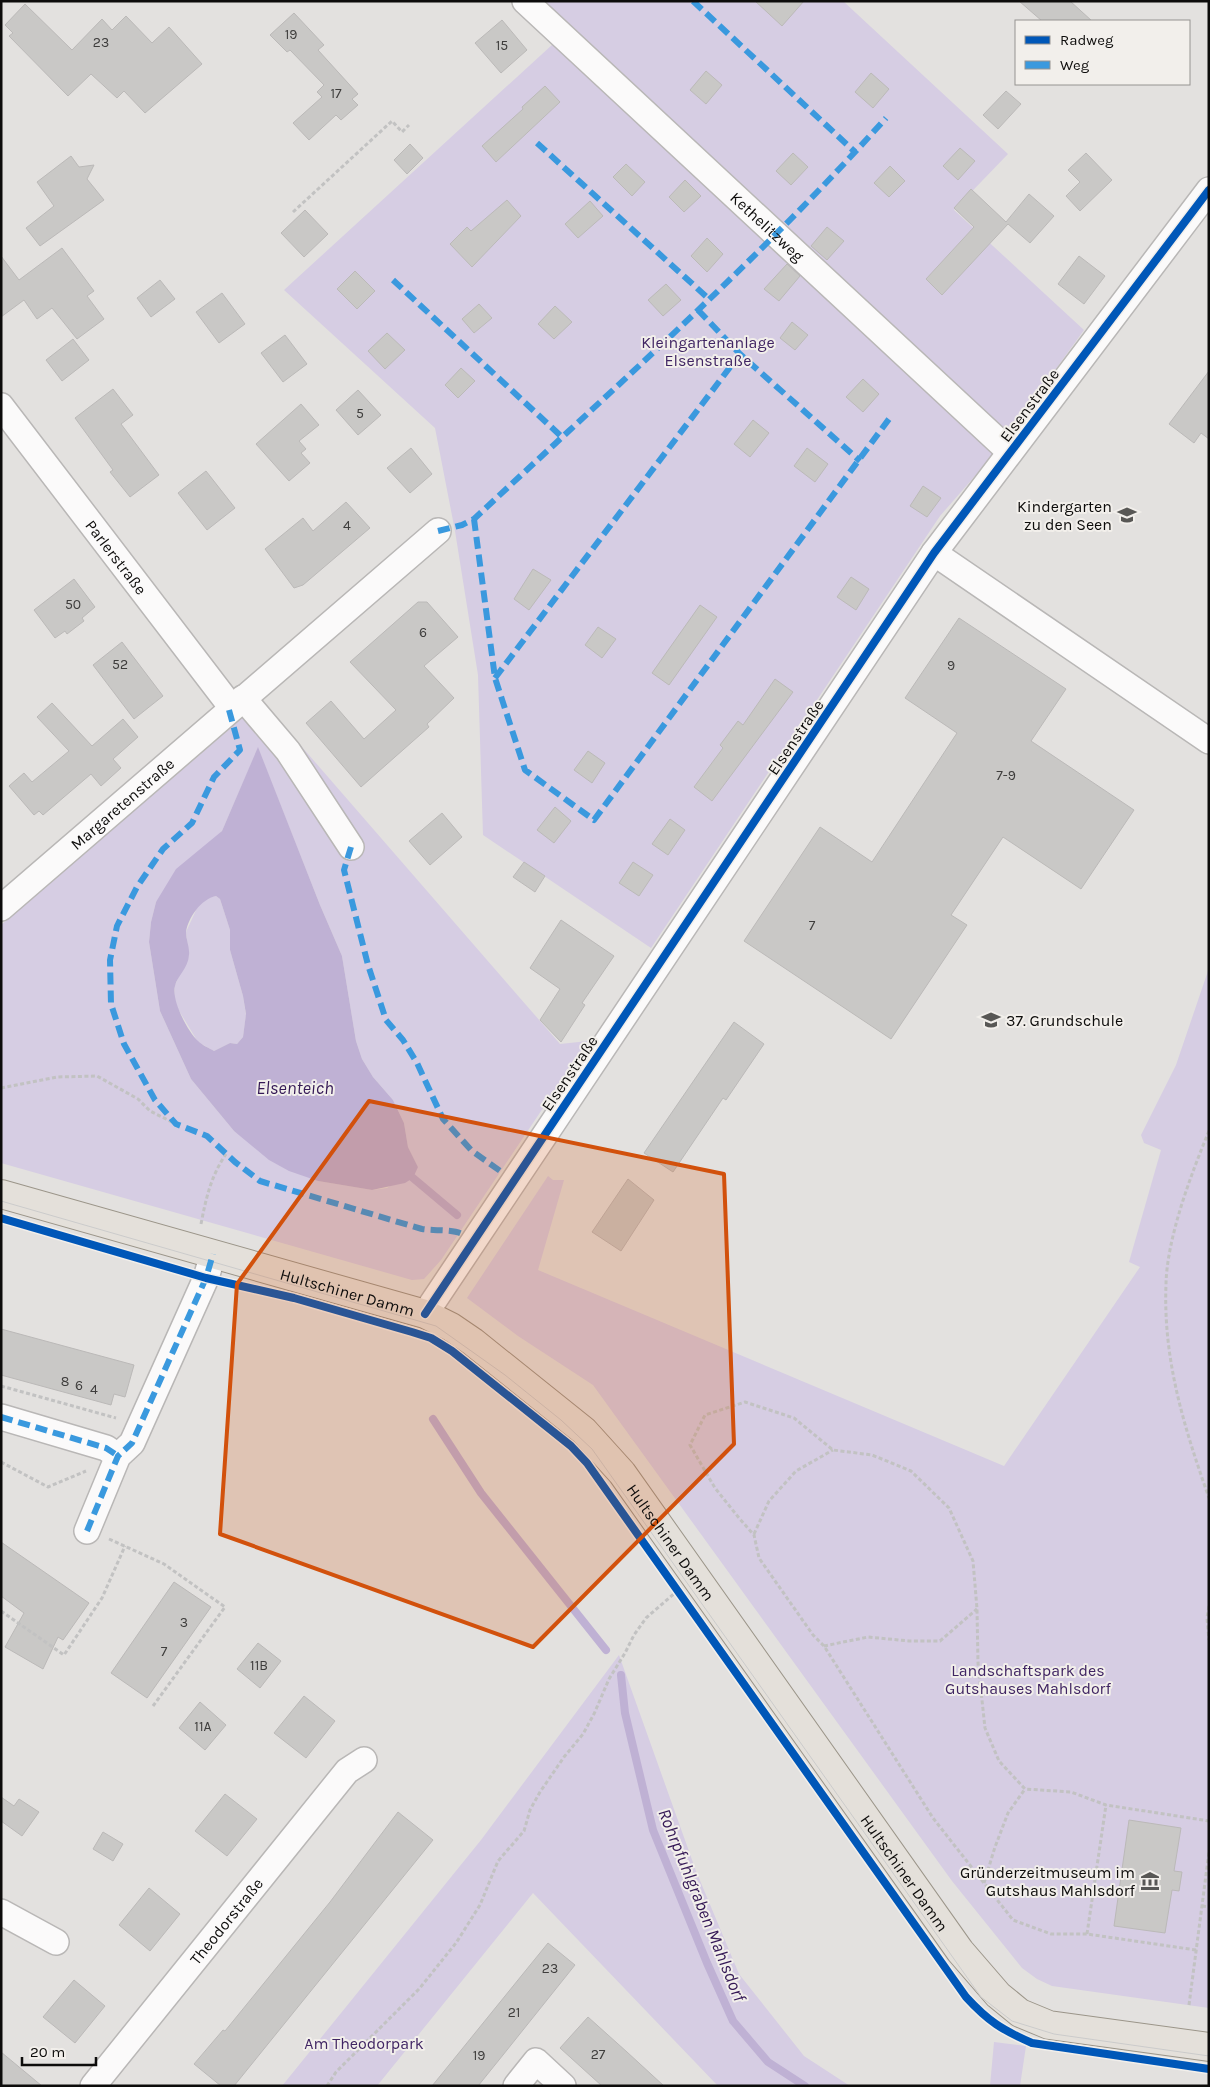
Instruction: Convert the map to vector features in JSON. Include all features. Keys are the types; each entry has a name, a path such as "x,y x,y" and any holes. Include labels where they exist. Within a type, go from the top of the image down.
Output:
{"main road":[{"name":"Hultschiner Damm","path":"1,1194 425,1314 451,1327 473,1342 584,1431 622,1473 960,1952 998,1994 1020,2013 1048,2025 1209,2047"}],"street":[{"name":"Kethelitzweg","path":"525,1 1010,452"},
{"name":"Elsenstraße","path":"425,1314 934,553 1209,190"},
{"name":"Parlerstraße","path":"1,406 237,703"},
{"name":"Margaretenstraße","path":"1,908 438,531"},
{"path":"934,553 1209,741"},
{"path":"237,703 288,751 351,847"},
{"path":"87,1531 206,1278 213,1254"},
{"path":"1,1417 106,1448 125,1449"},
{"name":"Theodorstraße","path":"93,2086 347,1771 364,1760"},
{"path":"1,1912 56,1942"},
{"path":"516,2086 536,2062 563,2086"}],"path":[{"path":"294,212 392,121 402,132 409,125"},
{"path":"1,1088 57,1077 97,1076 138,1099 150,1111 176,1124"},
{"path":"1209,1131 1198,1157 1174,1231 1166,1283 1169,1364 1188,1438 1209,1498"},
{"path":"200,1224 207,1192 216,1170 226,1154"},
{"path":"1,1386 119,1419 125,1449 48,1487 1,1462"},
{"path":"1196,1950 1087,1934 1051,1934 1013,1920 933,1818 824,1646 813,1635 759,1558 754,1534 715,1488 690,1446 705,1415 745,1402 794,1418 833,1450 872,1455 911,1471 949,1508 973,1561 977,1609 978,1662 985,1728 998,1761 1025,1789 1070,1792 1106,1805 1209,1821"},
{"path":"754,1534 769,1501 796,1471 833,1450"},
{"path":"87,1531 164,1564 225,1607 153,1706"},
{"path":"1,1611 64,1655 102,1598 125,1546"},
{"path":"327,2086 336,2072 419,1989 456,1943 480,1905 498,1861 524,1831 530,1810 540,1792 564,1757 583,1734 609,1679 634,1635 646,1618 679,1594 673,1582"},
{"path":"1209,1606 1207,1618 1209,1640"},
{"path":"824,1646 868,1637 909,1641 940,1641 977,1609"},
{"path":"984,1883 1008,1813 1025,1789"},
{"path":"1087,1934 1106,1805"},
{"path":"1189,2005 1209,1852"},
{"path":"1202,1906 1209,1907"}],"highlighted area":[{"path":"369,1101 724,1174 734,1444 533,1647 220,1534 237,1284"}],"green space":[{"name":"Kleingartenanlage Elsenstraße","path":"531,1 843,1 1008,154 954,210 1084,330 995,453 940,516 651,948 483,835 478,675 455,531 435,428 284,290 565,33"},
{"path":"262,701 560,1044 588,1041 441,1260 424,1279 412,1280 1,1163 1,925","holes":["258,748 342,956 356,1041 362,1059 373,1077 393,1100 404,1123 408,1147 418,1167 387,1188 372,1190 318,1181 234,1131 191,1079 160,1011 149,942 156,902 222,831"]},
{"path":"216,896 220,899 230,930 230,950 243,996 246,1015 243,1037 237,1044 230,1043 214,1051 198,1042 178,1009 174,998 175,985 189,955 186,932 197,908 206,898"},
{"name":"Landschaftspark des Gutshauses Mahlsdorf","path":"1209,968 1209,2008 1052,1986 1037,1979 1022,1968 952,1881 593,1385 518,1336 467,1298 548,1176 553,1180 564,1180 538,1270 1004,1466 1140,1267 1129,1262 1161,1150 1144,1143 1141,1135 1176,1065"},
{"name":"Am Theodorpark","path":"619,1655 696,1871 739,1974 804,2056 850,2086 718,2086 533,1893 377,2086 282,2086 481,1840"},
{"path":"994,2042 1026,2046 1020,2086 990,2086"}],"water":[{"name":"Elsenteich","path":"258,747 342,956 356,1041 362,1059 373,1077 393,1100 404,1123 408,1147 418,1167 413,1178 405,1183 372,1190 318,1181 289,1171 269,1160 234,1131 191,1079 160,1011 149,942 151,922 156,902 176,869 222,831","holes":["216,896 220,899 230,930 230,950 246,1014 243,1037 237,1044 230,1043 214,1051 194,1037 181,1015 174,992 176,982 188,960 189,950 186,932 189,921 205,901"]}],"building":[{"path":"755,1 804,1 782,26"},
{"path":"1019,1 1070,1 1091,20 1041,20"},
{"path":"25,4 72,50 102,19 112,30 126,16 152,43 169,27 202,64 145,113 124,91 117,98 91,74 68,96 9,36 13,33 5,25"},
{"path":"294,13 324,45 318,50 358,94 352,99 358,105 341,120 336,115 309,140 293,123 322,97 317,92 324,85 290,50 287,52 270,35"},
{"path":"502,20 527,50 501,73 475,43"},
{"path":"706,71 722,85 706,104 690,90"},
{"path":"871,73 889,89 873,108 855,92"},
{"path":"545,86 560,102 496,162 482,146"},
{"path":"1006,91 1021,104 998,129 983,115"},
{"path":"410,144 423,158 407,174 394,160"},
{"path":"960,148 975,161 958,180 943,166"},
{"path":"793,153 808,167 791,185 776,171"},
{"path":"1086,153 1112,180 1080,211 1066,196 1080,182 1068,170"},
{"path":"71,156 79,167 94,165 87,179 104,200 40,246 26,228 54,206 37,182"},
{"path":"626,164 645,182 632,196 613,177"},
{"path":"890,166 905,181 889,197 874,183"},
{"path":"685,180 701,196 684,212 669,197"},
{"path":"971,189 1006,222 1029,194 1054,216 1030,243 1008,224 942,295 926,279 974,227 954,208"},
{"path":"507,200 521,216 472,267 450,244 467,227 471,231"},
{"path":"590,201 603,216 578,238 565,224"},
{"path":"305,210 328,234 304,257 281,233"},
{"path":"827,227 844,241 827,260 811,246"},
{"path":"707,238 723,254 707,272 691,256"},
{"path":"62,248 94,291 87,296 104,319 77,339 52,308 37,319 24,300 1,317 1,256 19,280"},
{"path":"1079,256 1105,276 1084,304 1058,284"},
{"path":"787,264 800,276 779,301 764,289"},
{"path":"355,271 375,291 357,309 337,289"},
{"path":"160,280 175,299 151,317 137,298"},
{"path":"666,284 681,300 663,316 648,300"},
{"path":"222,293 245,324 219,343 196,312"},
{"path":"479,304 492,318 474,333 462,319"},
{"path":"555,306 572,322 554,339 538,324"},
{"path":"792,322 808,335 795,350 780,338"},
{"path":"387,333 405,350 385,369 368,351"},
{"path":"285,335 307,364 283,382 261,353"},
{"path":"73,339 89,360 62,381 46,360"},
{"path":"461,368 475,381 458,398 445,385"},
{"path":"1209,371 1209,439 1201,433 1194,443 1169,424"},
{"path":"863,379 879,394 863,412 846,397"},
{"path":"113,389 133,415 121,424 159,475 130,497 110,472 113,470 75,418"},
{"path":"358,390 381,415 358,435 336,410"},
{"path":"301,404 319,425 299,441 306,449 301,453 310,463 289,481 256,444"},
{"path":"753,420 769,433 750,457 734,444"},
{"path":"411,448 432,474 410,493 387,468"},
{"path":"807,448 828,464 815,482 794,466"},
{"path":"206,471 235,508 207,530 178,493"},
{"path":"923,486 941,498 927,517 910,506"},
{"path":"346,502 370,528 303,585 294,588 265,549 303,518 313,531"},
{"path":"533,569 551,580 529,610 514,599"},
{"path":"851,577 869,589 856,610 837,597"},
{"path":"74,579 95,607 82,618 84,621 67,634 65,631 55,638 34,610"},
{"path":"418,602 427,602 458,637 424,666 454,698 427,724 429,727 361,787 306,723 331,701 364,739 396,710 350,662"},
{"path":"700,605 717,617 669,685 652,673"},
{"path":"959,618 1066,689 1031,741 1134,810 1081,889 1003,837 951,915 967,925 891,1039 744,941 820,827 872,862 957,733 905,698"},
{"path":"598,627 616,639 602,658 585,645"},
{"path":"122,642 163,696 134,719 93,665"},
{"path":"775,679 793,692 712,801 694,787 723,748 720,745 738,721 743,725"},
{"path":"52,703 92,746 123,719 138,737 113,759 121,768 101,786 91,774 43,815 39,811 34,815 9,786 24,773 32,782 69,751 37,717"},
{"path":"588,751 605,763 592,783 574,770"},
{"path":"555,807 571,821 554,843 537,830"},
{"path":"442,813 462,837 430,865 409,841"},
{"path":"670,819 685,830 668,855 652,844"},
{"path":"524,862 545,876 535,892 513,877"},
{"path":"633,862 653,875 639,896 619,883"},
{"path":"561,920 614,956 582,1003 585,1005 561,1042 540,1020 560,989 530,968"},
{"path":"734,1022 764,1044 726,1100 723,1098 673,1172 644,1153"},
{"path":"628,1179 654,1200 621,1251 592,1232"},
{"path":"1,1329 134,1365 125,1397 114,1394 111,1405 1,1375"},
{"path":"1,1542 89,1603 63,1640 58,1637 43,1669 5,1647 24,1613 1,1596"},
{"path":"174,1582 211,1607 147,1698 111,1673"},
{"path":"258,1643 281,1661 260,1688 237,1669"},
{"path":"304,1696 335,1721 306,1758 274,1733"},
{"path":"200,1702 226,1725 205,1750 179,1728"},
{"path":"225,1794 257,1819 227,1856 195,1831"},
{"path":"1,1797 14,1806 19,1799 39,1812 22,1836 1,1821"},
{"path":"398,1812 433,1840 234,2086 221,2086 194,2064 223,2030 225,2031 330,1902"},
{"name":"Gründerzeitmuseum im Gutshaus Mahlsdorf","path":"1129,1820 1181,1828 1174,1871 1182,1872 1179,1891 1172,1890 1165,1933 1114,1926"},
{"path":"103,1832 123,1844 113,1861 93,1849"},
{"path":"149,1888 180,1914 150,1951 119,1925"},
{"path":"548,1943 575,1965 478,2086 432,2086"},
{"path":"74,1980 105,2006 75,2043 43,2017"},
{"path":"588,2017 664,2086 602,2086 560,2048"},
{"path":"1,2052 42,2086 1,2086"}],"waterway":[{"name":"Rohrpfuhlgraben Mahlsdorf","path":"413,1178 457,1215"},
{"name":"Rohrpfuhlgraben Mahlsdorf","path":"433,1419 481,1493 606,1650"},
{"name":"Rohrpfuhlgraben Mahlsdorf","path":"621,1675 625,1713 653,1830 707,1963 733,2021 768,2062 805,2086"}],"tram line":[{"path":"1,1201 436,1326 505,1375 561,1420 592,1449 981,1997 1012,2021 1054,2034 1209,2056"}],"marked path":[{"path":"693,1 855,152"},
{"path":"438,531 462,525 474,519 736,273 787,223 886,118"},
{"path":"537,143 709,299"},
{"path":"393,280 562,437"},
{"path":"698,310 740,354 860,461"},
{"path":"495,678 740,354"},
{"path":"474,519 495,678 525,770 594,820 889,419"},
{"path":"229,710 240,750 214,777 192,823 163,849 137,887 117,926 110,960 111,1004 124,1044 155,1100 176,1124 207,1136 235,1162 260,1181 422,1229 462,1234"},
{"path":"351,847 344,870 368,965 386,1020 403,1040 417,1063 443,1119 472,1151 503,1173"},
{"path":"87,1531 118,1456 132,1443 206,1278 213,1254"},
{"path":"1,1417 106,1448 118,1456"}],"cycle path":[{"path":"425,1314 934,553 1209,190"},
{"path":"1,1218 206,1278 294,1298 412,1332 431,1338 452,1351 571,1446 587,1463 966,1997 981,2012 1012,2034 1032,2043 1209,2069"}],"place":[{"name":"Kindergarten zu den Seen","path":"1127,515"},
{"name":"37. Grundschule","path":"991,1020"},
{"name":"Gründerzeitmuseum im Gutshaus Mahlsdorf","path":"1150,1881"}]}
